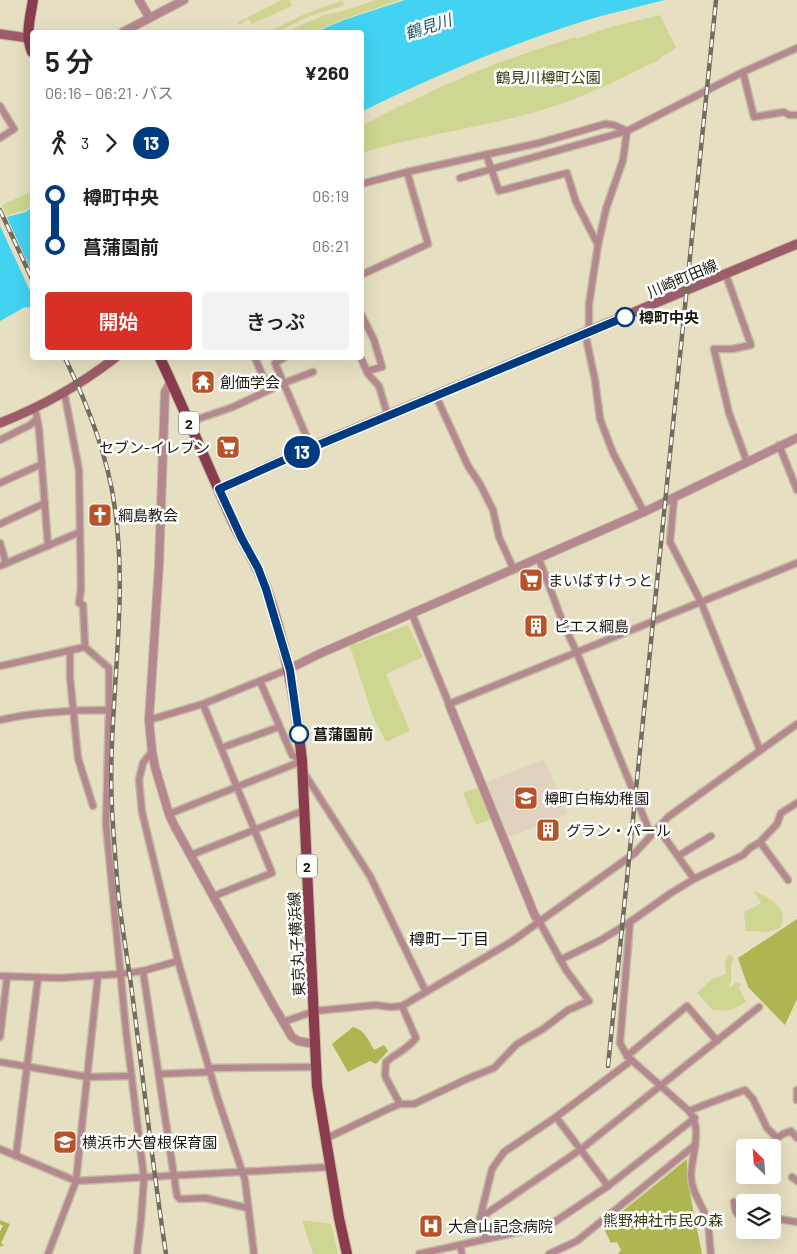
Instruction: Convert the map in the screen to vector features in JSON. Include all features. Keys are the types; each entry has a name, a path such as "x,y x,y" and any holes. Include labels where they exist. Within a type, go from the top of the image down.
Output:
{"main road":[{"path":"0,34 30,38 28,28 33,0"},
{"name":"川崎町田線","path":"219,489 311,448 797,244"},
{"path":"0,423 35,408 84,380 112,360"},
{"name":"東京丸子横浜線","path":"161,360 242,539 258,568 274,613 290,670 299,729 305,810 318,1095 347,1254"}],"street":[{"path":"139,0 149,17"},
{"path":"126,30 184,0"},
{"path":"460,178 627,131 743,72 797,48"},
{"path":"743,72 754,117 784,112 797,116"},
{"path":"0,106 14,129 0,138"},
{"path":"364,183 539,143 605,124 614,125 627,131"},
{"path":"627,131 623,160 606,209 598,245 589,304 587,332 596,380 600,419 613,453 644,512"},
{"path":"486,154 499,191 568,173 576,202 598,245"},
{"path":"364,274 428,244 407,172"},
{"path":"726,275 751,345 714,349 729,413 747,462"},
{"path":"364,320 374,340 382,367 367,371"},
{"path":"256,360 269,390"},
{"path":"280,360 275,363 311,448"},
{"path":"362,360 367,371 379,386 388,417"},
{"path":"189,422 233,407 284,383 313,372"},
{"path":"171,382 165,392 159,565 149,720 152,751 170,814 190,855 283,1022 295,1039 304,1043 315,1044"},
{"path":"64,391 79,470 81,589 79,602 83,605 85,648"},
{"path":"436,396 468,466 480,484 493,510 499,538 514,570"},
{"path":"35,408 39,429 48,546"},
{"path":"0,440 36,420"},
{"path":"149,720 204,704 290,670 320,654 644,512 779,445 797,438"},
{"path":"779,445 797,490"},
{"path":"0,483 42,464"},
{"path":"674,498 670,542 700,602 760,750"},
{"path":"0,524 45,503"},
{"path":"0,543 3,564 80,532"},
{"path":"539,559 563,623 651,835"},
{"path":"449,704 797,563"},
{"path":"325,1139 400,1104 414,1104 494,1068 517,1044 543,1029 568,1010 588,1001 560,960 540,921 535,916 412,614"},
{"path":"1,665 85,648 109,668 106,824 120,974 144,1178 142,1220 137,1254"},
{"path":"70,650 70,677 78,758 93,806"},
{"path":"260,681 292,755 302,766 370,876 426,992"},
{"path":"204,704 272,872 214,896"},
{"path":"0,720 73,711 109,710"},
{"path":"283,1022 315,1011 376,1005 402,1006 511,942 635,854 668,817 797,724"},
{"path":"221,748 279,727"},
{"path":"152,751 143,763 138,780 142,812 178,962 209,1070 245,1180 254,1254"},
{"path":"170,814 237,787 302,766"},
{"path":"560,960 601,940 694,879 734,860 760,842 777,824 781,813 796,804"},
{"path":"190,855 305,810"},
{"path":"658,828 694,879"},
{"path":"678,856 711,836"},
{"path":"760,842 788,880"},
{"path":"630,922 620,1043 630,1058 695,1118 696,1145 691,1175 692,1188 707,1219 711,1254"},
{"path":"0,1037 4,977 98,976 143,971 178,962"},
{"path":"143,971 177,1196 180,1199 205,1198 248,1208"},
{"path":"48,1254 76,1181 98,976"},
{"path":"16,1156 38,978"},
{"path":"400,1104 385,1076 386,1062 395,1054 410,1047 416,1038 402,1006"},
{"path":"485,1240 480,1218 492,1169 504,1152 556,1117 630,1058 686,1006 717,1041"},
{"path":"480,1218 580,1150 759,1007"},
{"path":"0,1062 88,1077 131,1076"},
{"path":"160,1074 209,1070 316,1067"},
{"path":"689,1111 718,1098 745,1090 753,1099 767,1128 777,1138 791,1131 797,1138"},
{"path":"797,1090 797,1100"},
{"path":"556,1117 608,1186"},
{"path":"419,1254 550,1225 608,1186 695,1118"},
{"path":"549,1254 577,1241 696,1145"},
{"path":"0,1149 76,1181 330,1167"},
{"path":"734,1202 736,1213"},
{"path":"781,1219 797,1222"},
{"path":"460,1245 462,1254"}],"shaded area":[{"name":"樽町白梅幼稚園","path":"544,759 567,814 508,838 486,782"}],"green space":[{"path":"282,0 290,0 292,6 252,24 248,19 239,25 238,22"},
{"path":"376,0 400,0 317,30 290,30 324,15"},
{"path":"342,1 345,5 307,17 281,30 273,30 309,12"},
{"name":"鶴見川樽町公園","path":"660,15 676,48 659,60 565,102 532,113 364,152 364,125 426,94 506,60 607,28"},
{"path":"30,192 30,207 25,211 7,216 2,205"},
{"path":"408,625 423,657 386,674 410,731 386,742 373,717 350,646"},
{"path":"479,787 492,819 476,825 463,793"},
{"path":"754,891 771,900 780,908 783,920 781,927 769,932 746,931 744,912 761,903"},
{"path":"797,919 797,999 785,1025 748,987 738,958"},
{"path":"729,954 734,958 731,965 731,982 729,985 731,987 736,982 741,984 739,988 746,1002 723,1011 713,1010 697,993 712,979 726,974 725,963"},
{"path":"353,1027 363,1033 374,1050 384,1045 388,1051 376,1064 370,1061 348,1072 332,1044"},
{"name":"熊野神社市民の森","path":"687,1159 687,1178 702,1254 618,1254 621,1250 617,1242 611,1243 603,1227"},
{"path":"0,1220 10,1224 1,1243 4,1245 0,1247 0,1231 3,1226 0,1224"},
{"path":"302,1220 331,1224 338,1254 313,1254"}],"water":[{"name":"鶴見川","path":"405,0 665,0 594,18 527,40 443,74 364,111 364,30 321,30 344,20"},
{"path":"30,209 30,308 25,307 0,321 0,227 7,217 26,212"}],"pier":[{"path":"6,215 30,268 30,291 0,226"}],"railway":[{"path":"608,1066 716,0"},
{"path":"0,210 30,275"},
{"path":"66,360 82,394 96,432 112,489 115,509 120,584 112,735 112,810 119,901 166,1254"}],"bus line":[{"name":"13","path":"299,734 290,670 266,589 258,568 233,521 219,489 311,448 625,317"}],"place":[{"name":"樽町中央","path":"625,317"},
{"name":"創価学会","path":"203,382"},
{"name":"セブン-イレブン","path":"228,447"},
{"name":"綱島教会","path":"100,515"},
{"name":"まいばすけっと","path":"531,580"},
{"name":"ピエス綱島","path":"536,626"},
{"name":"菖蒲園前","path":"299,734"},
{"name":"樽町白梅幼稚園","path":"526,798"},
{"name":"グラン・パール","path":"548,830"},
{"name":"横浜市大曽根保育園","path":"65,1142"},
{"name":"大倉山記念病院","path":"431,1226"}],"district":[{"name":"樽町一丁目","path":"449,938"}]}
